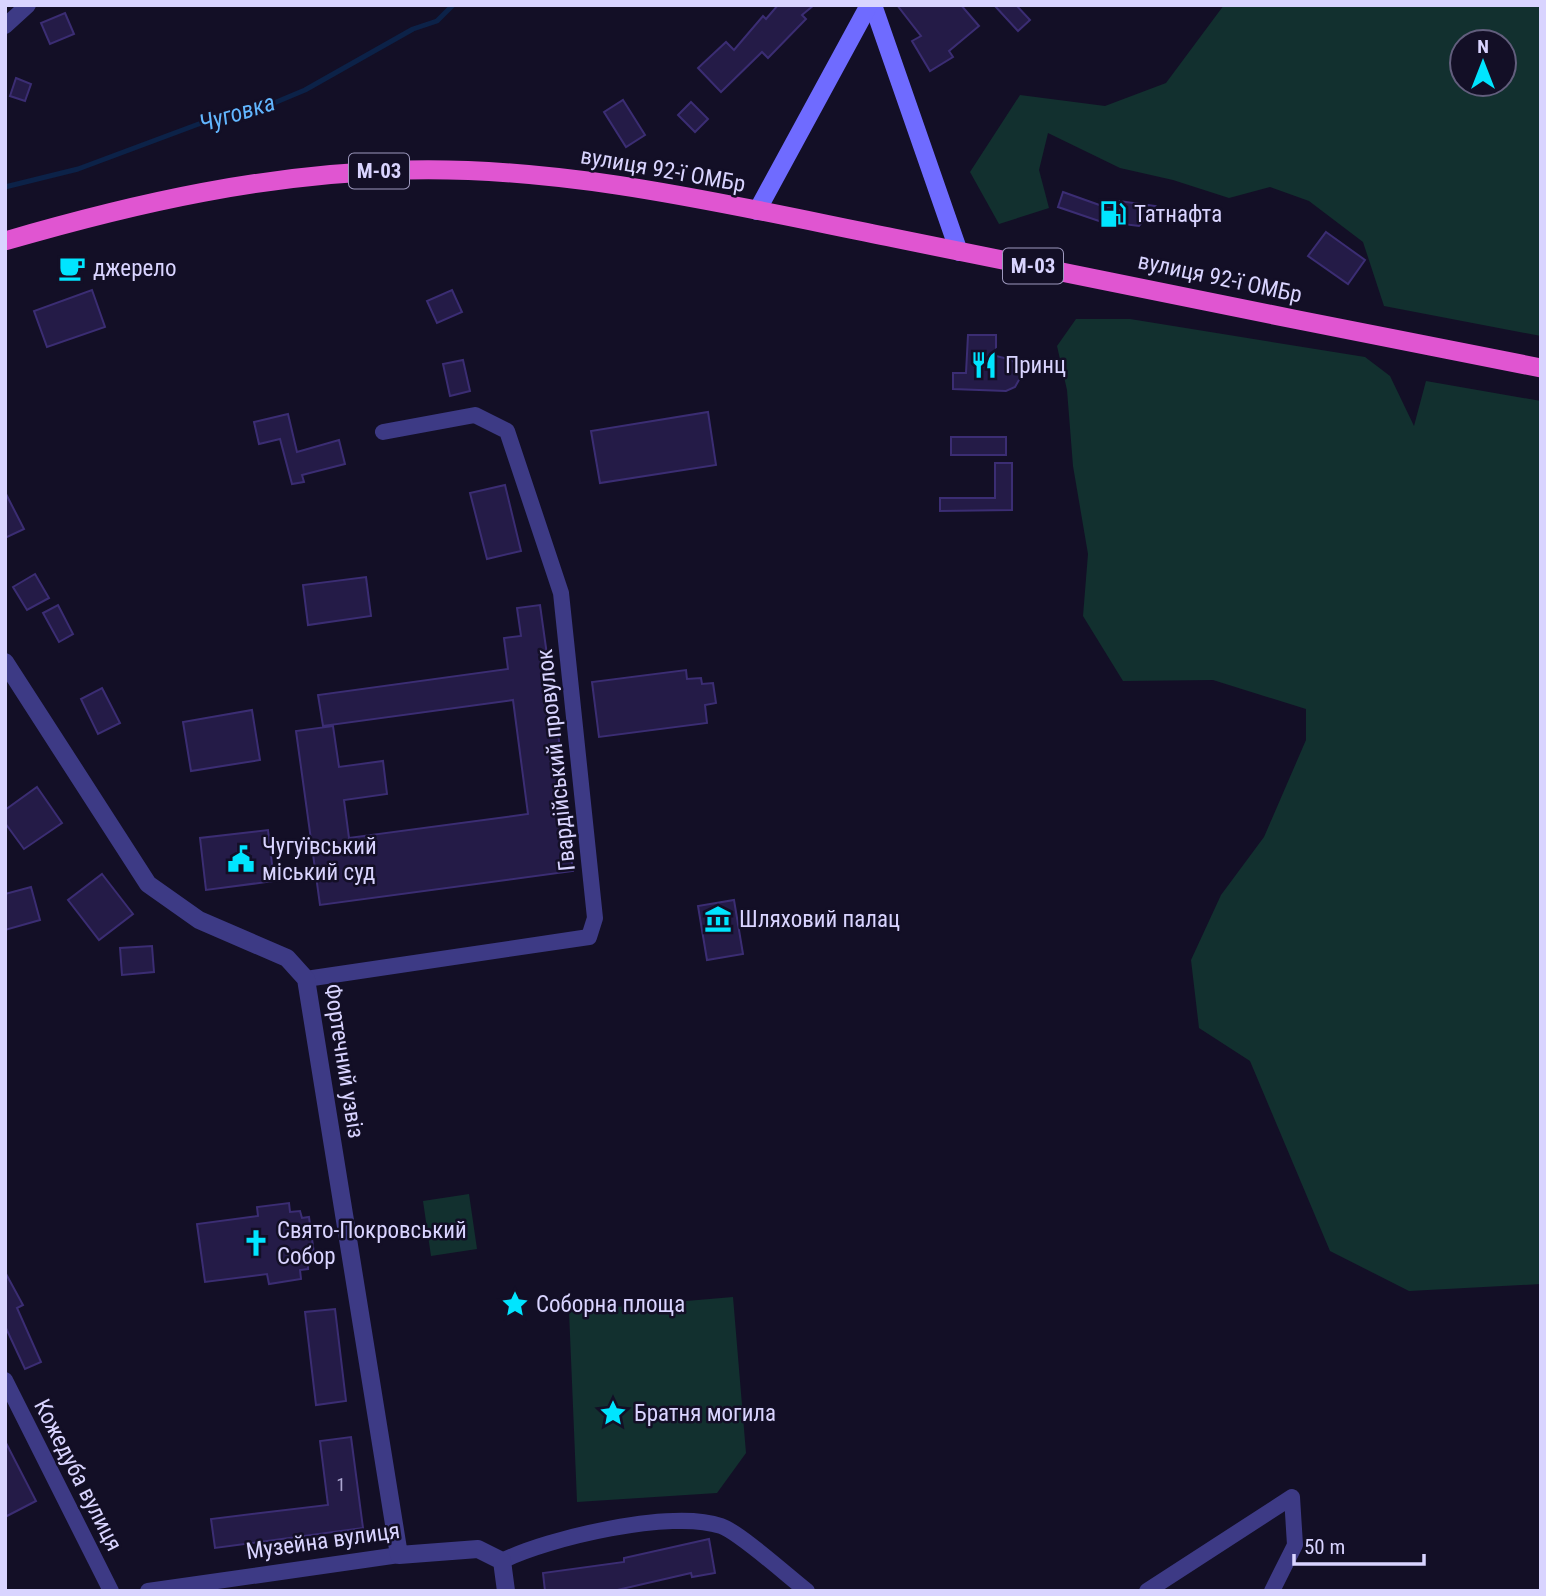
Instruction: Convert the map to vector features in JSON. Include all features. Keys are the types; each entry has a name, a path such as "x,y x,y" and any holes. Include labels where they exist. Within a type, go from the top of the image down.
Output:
{"highway":[{"name":"вулиця 92-ї ОМБр","path":"5,241 134,205 270,179 409,170 549,176 757,211 1541,368"}],"main road":[{"path":"757,211 871,5"},
{"path":"871,5 959,251"}],"street":[{"path":"5,26 28,5"},
{"name":"Гвардійський провулок","path":"306,979 589,937 595,918 561,593 507,431 475,415 383,432"},
{"name":"Фортечний узвіз","path":"5,663 148,884 200,920 287,958 306,979 399,1555"},
{"name":"Кожедуба вулиця","path":"5,1380 111,1591"},
{"path":"1147,1591 1292,1497 1295,1545 1272,1591"},
{"path":"506,1591 502,1562 524,1550 656,1519 696,1521 723,1526 807,1591"},
{"name":"Музейна вулиця","path":"148,1591 399,1555 478,1549 502,1562"}],"green space":[{"path":"1224,5 1541,5 1541,336 1384,306 1363,242 1309,201 1270,187 1229,198 1173,180 1120,168 1048,133 1039,170 1049,208 999,224 970,172 1020,95 1105,106 1166,83"},
{"path":"1076,319 1130,319 1365,357 1390,376 1414,426 1426,381 1541,401 1541,1284 1409,1291 1330,1251 1250,1061 1199,1028 1191,960 1221,895 1264,837 1306,740 1306,709 1213,680 1123,681 1083,616 1088,554 1073,466 1067,390 1057,346"},
{"path":"469,1194 477,1249 431,1256 423,1201"},
{"path":"733,1297 746,1453 717,1493 577,1502 569,1311"}],"building":[{"path":"778,5 814,5 802,15 806,19 768,58 762,52 721,92 698,68 726,42 734,50 763,16 766,19"},
{"path":"897,5 961,5 979,26 949,51 953,57 930,71 912,41 921,36"},
{"path":"994,5 1016,5 1030,20 1018,31"},
{"path":"65,13 74,34 50,44 41,23"},
{"path":"16,78 31,84 25,101 10,96"},
{"path":"623,100 645,135 626,147 604,112"},
{"path":"691,102 708,119 695,132 678,115"},
{"name":"Татнафта","path":"1063,192 1105,207 1112,200 1155,206 1139,226 1099,221 1058,207"},
{"path":"1326,232 1365,260 1348,284 1308,256"},
{"path":"92,290 105,327 47,347 34,311"},
{"path":"452,290 462,312 437,323 427,301"},
{"path":"968,335 996,335 996,356 1012,360 1019,368 1020,378 1015,387 1006,391 953,389 953,373 966,373"},
{"path":"463,360 470,391 450,396 443,364"},
{"path":"708,412 716,465 600,483 591,431"},
{"path":"288,414 297,452 339,440 345,464 302,475 304,482 292,484 280,439 259,444 254,422"},
{"path":"951,437 1006,437 1006,455 951,455"},
{"path":"995,463 1012,463 1012,510 940,511 940,498 995,498"},
{"path":"505,485 521,551 487,559 470,493"},
{"path":"5,492 24,529 5,538"},
{"path":"35,574 49,598 27,610 13,587"},
{"path":"366,577 371,616 308,625 303,585"},
{"path":"58,605 73,634 59,642 43,613"},
{"path":"540,605 568,805 564,806 573,871 320,905 296,731 333,726 339,767 383,761 387,794 344,800 349,838 528,814 513,700 323,726 318,695 508,669 504,638 521,636 517,608"},
{"path":"686,670 687,679 701,678 702,684 713,683 716,703 705,705 707,723 599,737 592,682"},
{"path":"102,688 120,723 98,734 81,699"},
{"path":"252,710 260,760 191,771 183,722"},
{"path":"37,787 62,823 24,849 5,823 5,810"},
{"path":"268,830 274,881 206,890 200,838"},
{"path":"102,874 133,914 99,940 68,900"},
{"path":"31,887 40,920 5,930 5,894"},
{"name":"Шляховий палац","path":"734,900 743,954 707,960 698,906"},
{"path":"152,946 154,972 122,975 120,948"},
{"name":"Свято-Покровський Собор","path":"289,1203 290,1212 300,1211 302,1218 309,1217 315,1261 308,1262 308,1269 300,1270 301,1279 269,1284 267,1274 205,1282 197,1224 258,1216 257,1207"},
{"path":"5,1272 23,1305 17,1308 41,1362 25,1369 5,1326"},
{"path":"335,1309 346,1401 316,1405 305,1312"},
{"path":"351,1437 363,1528 215,1548 211,1519 328,1505 320,1441"},
{"path":"5,1441 36,1501 5,1517"},
{"path":"709,1539 715,1573 692,1577 691,1573 613,1591 545,1591 543,1573 624,1562 624,1558"}],"waterway":[{"name":"Чуговка","path":"5,187 78,169 204,122 262,108 305,90 413,29 437,21 453,5"}],"place":[{"name":"Татнафта","path":"1113,214"},
{"name":"джерело","path":"72,268"},
{"name":"Принц","path":"984,365"},
{"name":"Чугуївський міський суд","path":"241,859"},
{"name":"Шляховий палац","path":"718,919"},
{"name":"Свято-Покровський Собор","path":"256,1243"},
{"name":"Соборна площа","path":"515,1304"},
{"name":"Братня могила","path":"613,1413"}]}
